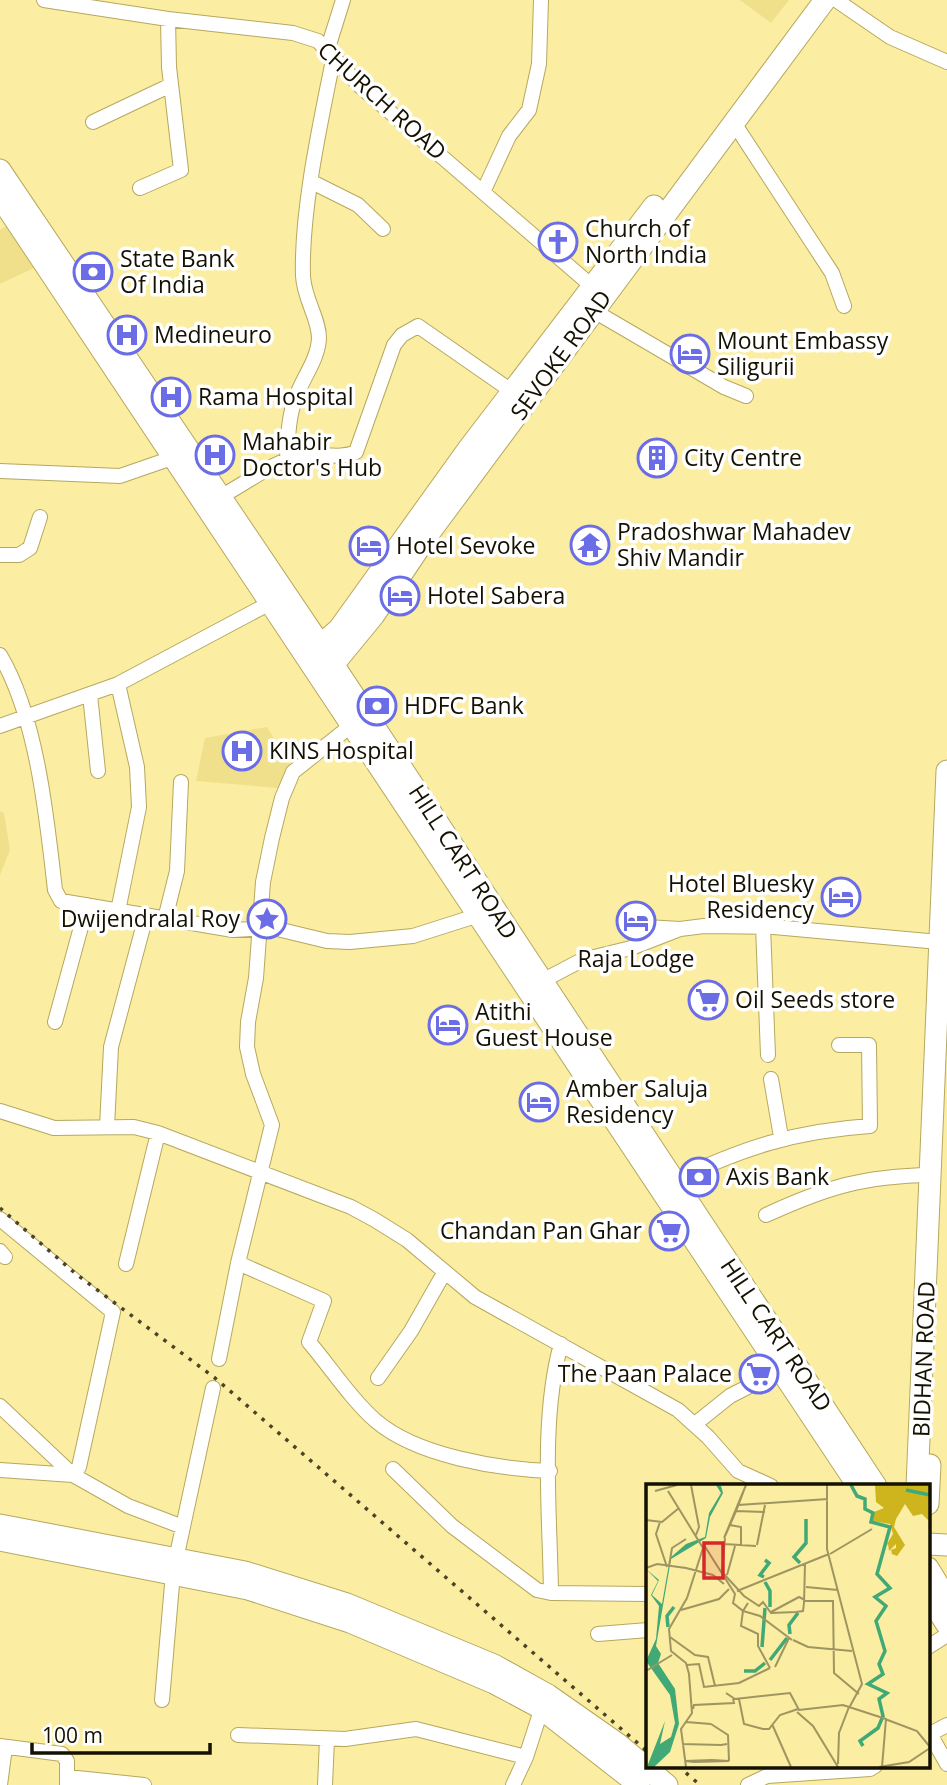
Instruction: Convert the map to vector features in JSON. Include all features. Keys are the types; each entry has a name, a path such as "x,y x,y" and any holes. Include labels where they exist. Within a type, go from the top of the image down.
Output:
{"main road":[{"name":"SEVOKE ROAD","path":"327,670 374,615 513,392 734,123 822,1"},
{"name":"SEVOKE ROAD","path":"314,651 339,629 459,478 589,300 822,1"},
{"name":"HILL CART ROAD","path":"0,170 220,497 314,651 542,981 674,1181 860,1484"},
{"name":"HILL CART ROAD","path":"0,197 272,602 314,651"},
{"name":"HILL CART ROAD","path":"327,670 353,724 781,1370 860,1484"},
{"name":"BIDHAN ROAD","path":"928,1484 941,1032 939,943 947,771"},
{"name":"BIDHAN ROAD","path":"917,1484 937,1175 947,1075"},
{"path":"0,1525 174,1565"},
{"path":"0,1540 174,1565 245,1572 347,1604 494,1665 544,1701 618,1744 646,1767"},
{"path":"930,1571 947,1599"},
{"path":"930,1598 947,1625"},
{"path":"544,1701 639,1785"},
{"path":"647,1768 667,1785"}],"street":[{"name":"CHURCH ROAD","path":"44,0 168,19 301,34 313,38 484,190 589,300 724,387 746,396"},
{"path":"287,460 289,421 295,399 313,362 319,335 306,300 303,277 312,182 330,55 343,0"},
{"path":"484,190 509,136 529,110 539,64 541,0"},
{"path":"822,1 890,37 947,62"},
{"path":"140,188 181,170 171,85 168,19"},
{"path":"93,122 171,85"},
{"path":"734,123 832,274 844,306"},
{"path":"312,182 358,205 383,229"},
{"path":"220,497 287,460 312,454 349,455 356,452 394,345 402,335 418,326 513,392"},
{"path":"0,471 120,476 175,457"},
{"path":"0,555 26,552 34,543 40,517"},
{"path":"0,726 25,720 118,684 272,602"},
{"path":"0,655 18,690 42,788 56,895 61,901 233,930 285,929 327,940 387,940 432,931 479,915"},
{"path":"118,684 136,767 139,807 118,911"},
{"path":"90,695 98,771"},
{"path":"219,1359 238,1263 272,1125 253,1074 247,1047 266,868 288,782 300,764 353,724"},
{"path":"165,919 177,871 181,782"},
{"path":"55,1022 86,905"},
{"path":"107,1128 111,1047 146,916"},
{"path":"631,948 630,925 680,929 763,926 939,943"},
{"path":"763,926 768,1055"},
{"path":"542,981 582,960 631,948 680,929"},
{"path":"674,1181 723,1157 781,1137 823,1129 870,1126 869,1045 839,1045"},
{"path":"771,1079 781,1137"},
{"path":"0,1111 54,1128 134,1128 158,1133 351,1207 407,1240 475,1297 678,1409 738,1471 766,1484"},
{"path":"126,1264 158,1133"},
{"path":"766,1215 803,1198 865,1179 937,1175"},
{"path":"0,1219 113,1312 85,1450 73,1475"},
{"path":"238,1263 324,1301 309,1342 373,1418 387,1429 477,1464 550,1471"},
{"path":"378,1378 411,1331 444,1273"},
{"path":"551,1593 550,1471 555,1367 561,1345"},
{"path":"695,1424 730,1396 781,1370"},
{"path":"163,1700 174,1565 213,1388"},
{"path":"0,1406 73,1475 128,1506 183,1527"},
{"path":"393,1469 452,1525 537,1590 551,1593 646,1594"},
{"path":"0,1470 73,1475"},
{"path":"740,1484 750,1478"},
{"path":"598,1634 646,1630"},
{"path":"930,1646 947,1635"},
{"path":"513,1785 526,1757 544,1701"},
{"path":"930,1734 947,1725"},
{"path":"238,1735 357,1738 374,1733 416,1729 526,1757"},
{"path":"930,1736 947,1764"},
{"path":"325,1785 327,1739"},
{"path":"1,1785 2,1747 61,1754 67,1761 67,1781 144,1785"},
{"path":"748,1785 767,1776 794,1780 812,1769 872,1768"}],"shaded area":[{"path":"740,0 789,0 771,23"},
{"path":"8,225 38,266 0,284 0,230"},
{"name":"KINS Hospital","path":"267,727 290,765 278,788 196,781 205,738"},
{"path":"0,811 4,813 10,850 0,875"}],"railway":[{"path":"0,1208 76,1274 215,1378 646,1750"},
{"path":"680,1768 700,1785"}],"place":[{"name":"Church of North India","path":"558,242"},
{"name":"State Bank Of India","path":"93,272"},
{"name":"Medineuro","path":"127,335"},
{"name":"Mount Embassy Siligurii","path":"690,354"},
{"name":"Rama Hospital","path":"171,397"},
{"name":"Mahabir Doctor's Hub","path":"215,455"},
{"name":"City Centre","path":"657,458"},
{"name":"Pradoshwar Mahadev Shiv Mandir","path":"590,545"},
{"name":"Hotel Sevoke","path":"369,546"},
{"name":"Hotel Sabera","path":"400,596"},
{"name":"HDFC Bank","path":"377,706"},
{"name":"KINS Hospital","path":"242,751"},
{"name":"Hotel Bluesky Residency","path":"841,897"},
{"name":"Dwijendralal Roy","path":"267,919"},
{"name":"Raja Lodge","path":"636,921"},
{"name":"Oil Seeds store","path":"708,1000"},
{"name":"Atithi Guest House","path":"448,1025"},
{"name":"Amber Saluja Residency","path":"539,1102"},
{"name":"Axis Bank","path":"699,1177"},
{"name":"Chandan Pan Ghar","path":"669,1231"},
{"name":"The Paan Palace","path":"759,1374"}]}
